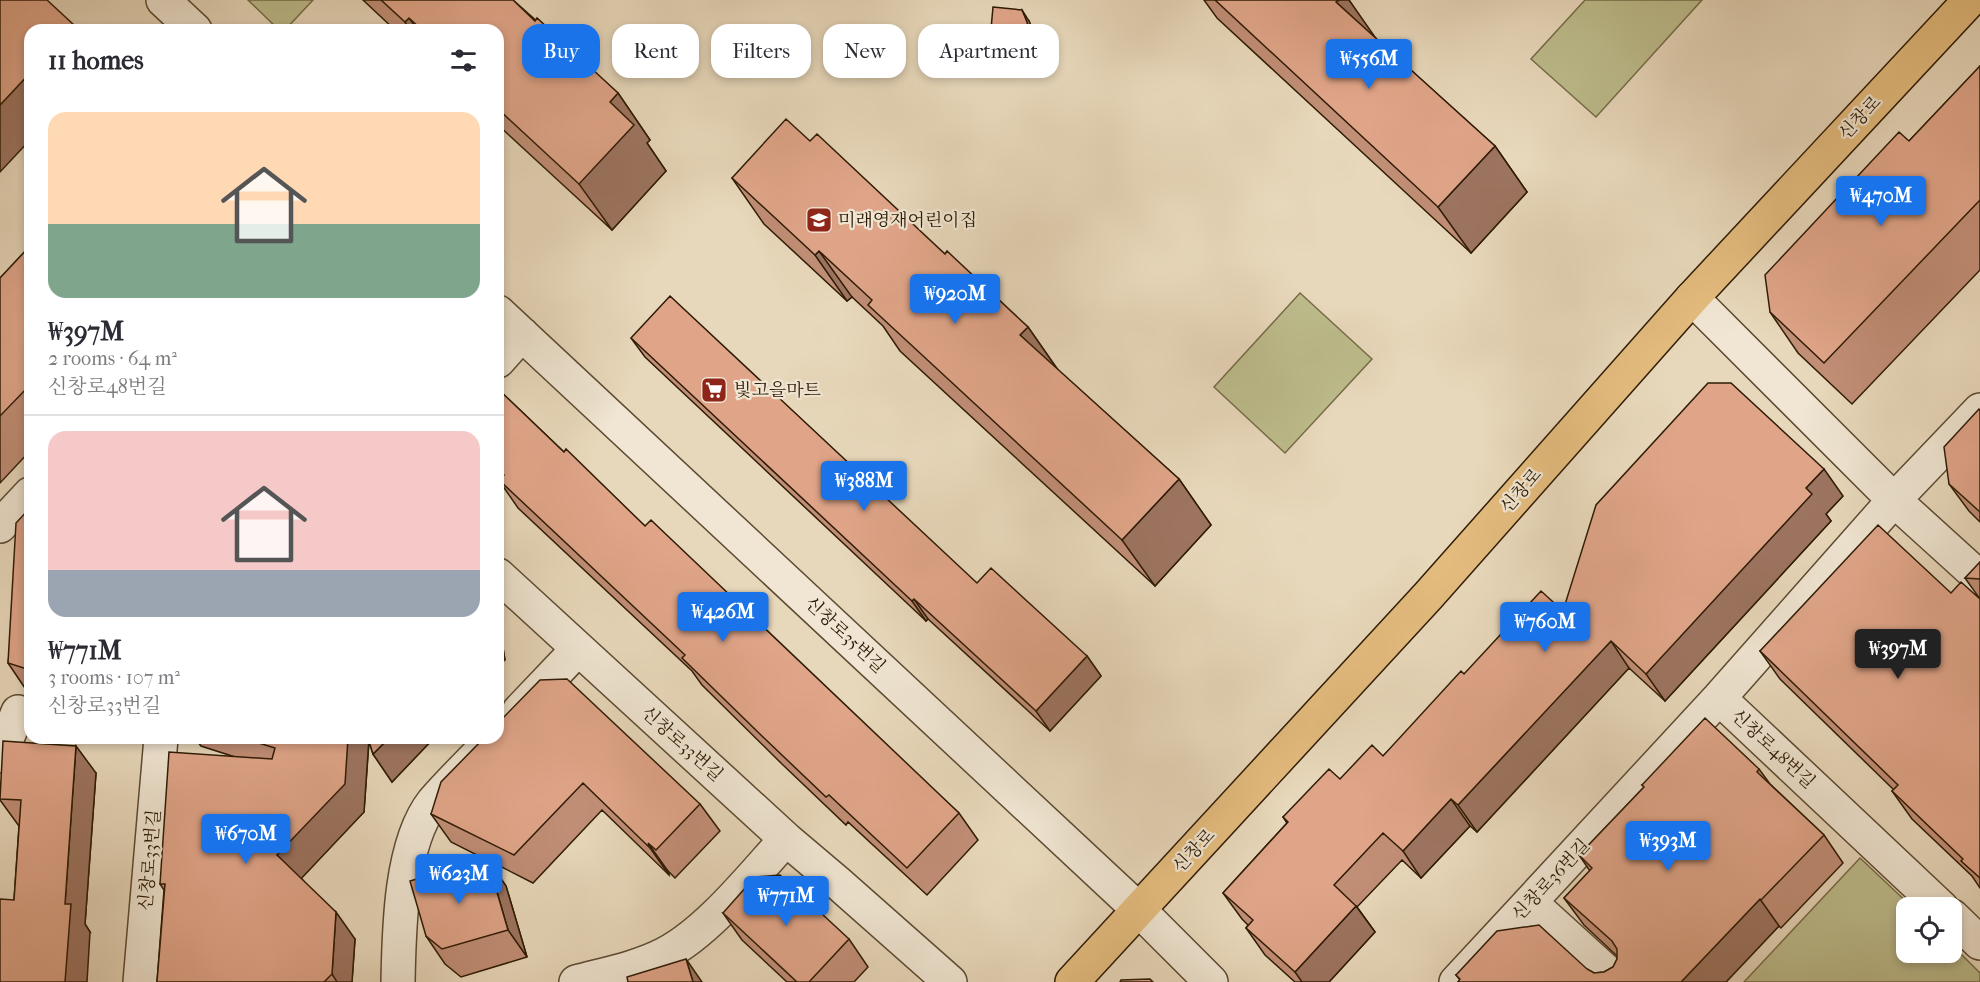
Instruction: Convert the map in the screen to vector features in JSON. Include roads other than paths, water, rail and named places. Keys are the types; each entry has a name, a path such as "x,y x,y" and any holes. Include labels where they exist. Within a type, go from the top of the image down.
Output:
{"main road":[{"name":"신창로","path":"1072,982 1428,596 1692,298 1970,0"}],"street":[{"path":"163,0 189,24"},
{"path":"1692,298 1894,500 1980,578"},
{"name":"신창로35번길","path":"504,318 1139,910"},
{"path":"504,354 522,334"},
{"name":"신창로48번길","path":"1930,897 1719,698 1894,500 1980,410"},
{"path":"0,526 24,500"},
{"name":"신창로33번길","path":"504,581 786,839 950,982"},
{"path":"504,728 578,649"},
{"name":"신창로36번길","path":"1456,982 1719,698"},
{"path":"0,756 16,710"},
{"name":"신창로33번길","path":"140,982 156,744"},
{"path":"398,982 403,892 414,840 432,804 488,744"},
{"path":"576,982 640,964 683,943 705,926 786,839"},
{"path":"1531,903 1618,982"},
{"path":"1139,910 1211,982"},
{"path":"1962,926 1980,943"}],"place":[{"name":"미래영재어린이집","path":"819,220"},
{"name":"빛고을마트","path":"714,390"}]}
